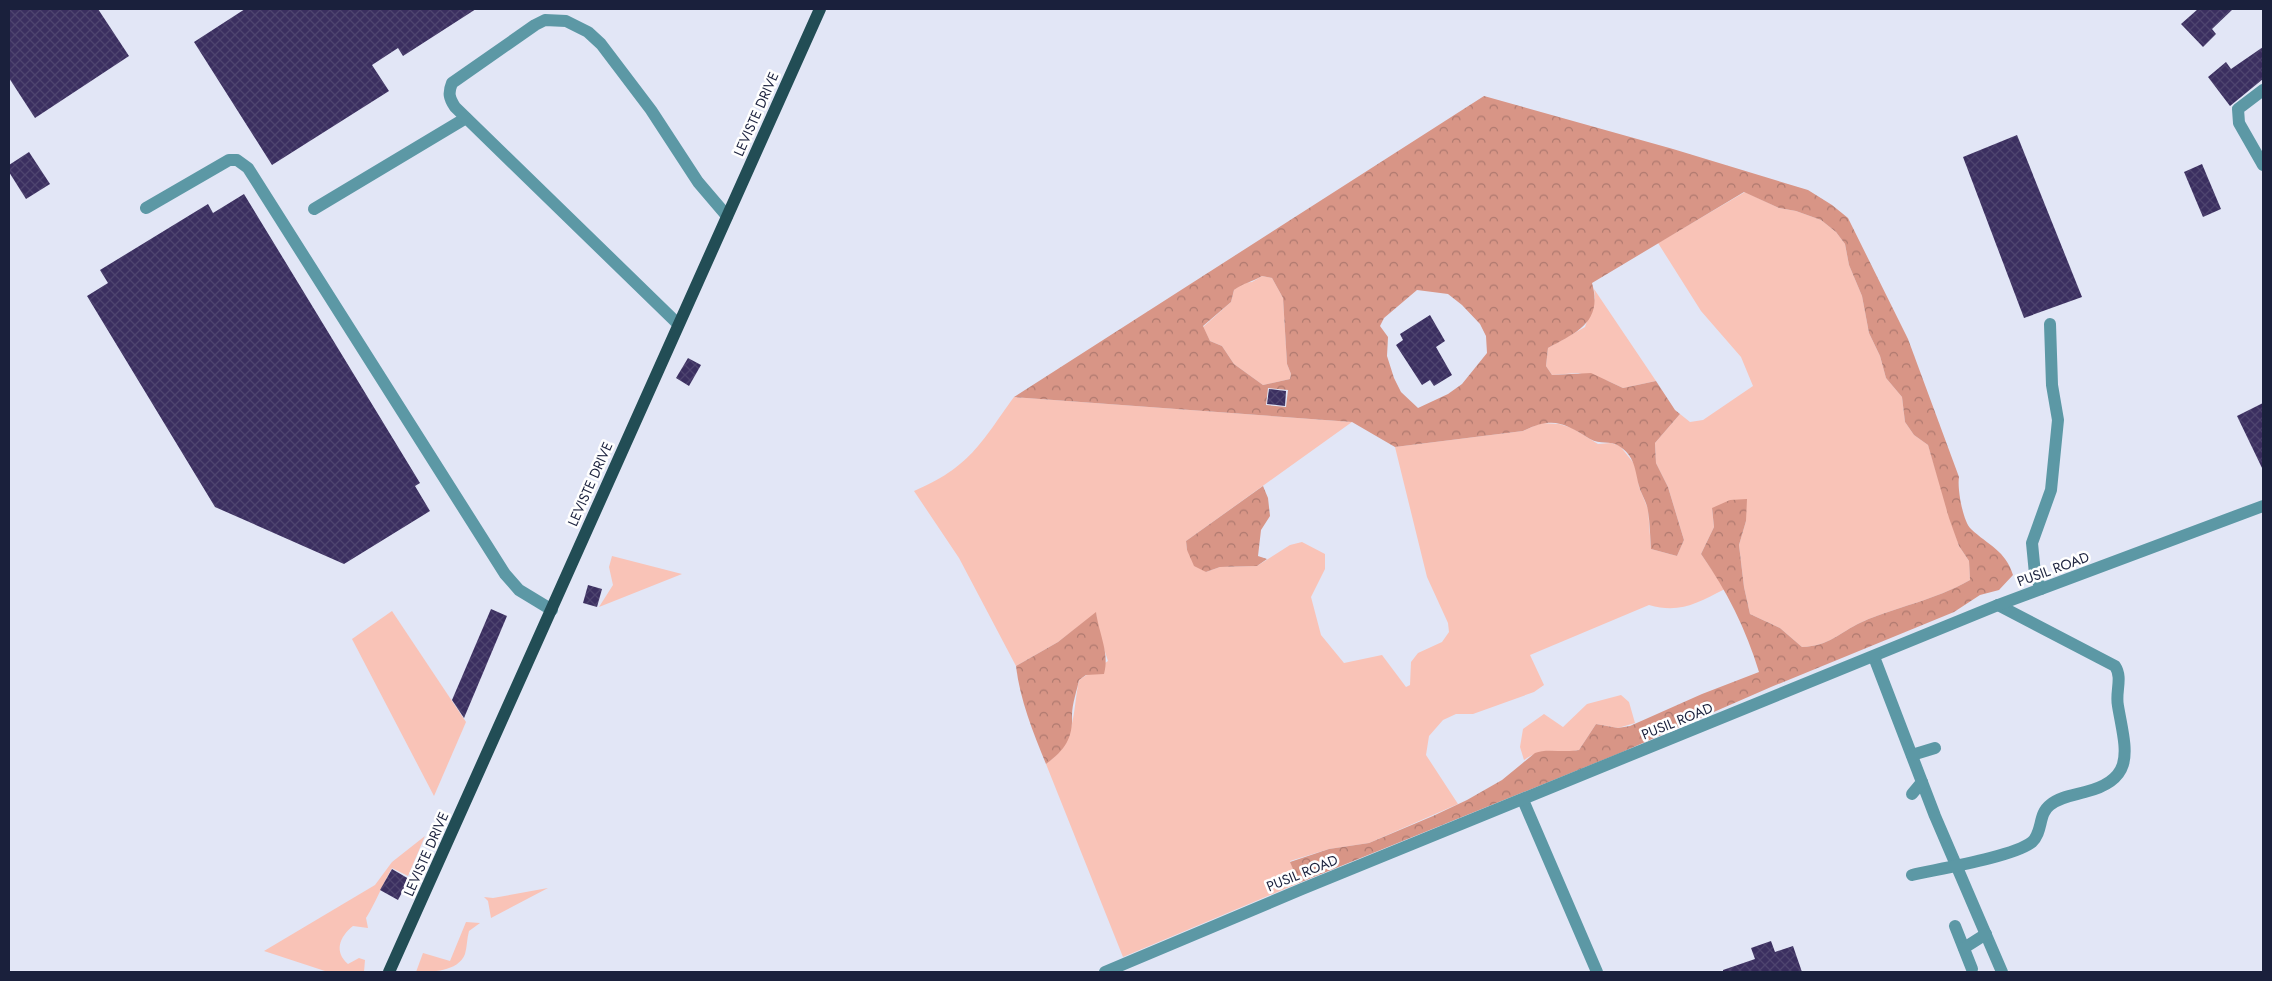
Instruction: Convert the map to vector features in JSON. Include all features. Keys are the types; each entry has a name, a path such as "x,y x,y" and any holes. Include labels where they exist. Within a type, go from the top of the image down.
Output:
{"main road":[{"name":"LEVISTE DRIVE","path":"389,972 820,9"}],"street":[{"path":"678,324 466,118 450,100 449,91 452,83 535,25 545,20 566,21 588,32 600,44 651,110 698,182 727,216"},
{"path":"2263,90 2238,109 2239,124 2263,166"},
{"path":"314,209 466,118"},
{"path":"146,208 229,160 238,160 248,168 505,574 520,590 552,610"},
{"path":"2041,589 2034,574 2032,543 2051,490 2058,420 2052,384 2050,324"},
{"name":"PUSIL ROAD","path":"1105,972 1998,605 2263,506"},
{"path":"1912,875 2006,853 2026,845 2035,838 2045,811 2050,805 2058,800 2109,784 2119,775 2124,762 2125,748 2116,696 2120,679 2114,666 1998,605"},
{"path":"1874,657 1922,782 2002,972"},
{"path":"1912,754 1935,748"},
{"path":"1912,794 1922,782"},
{"path":"1523,800 1597,972"},
{"path":"1955,926 1972,969"},
{"path":"1964,948 1986,934"}],"shaded area":[{"path":"1745,192 1779,208 1796,211 1821,220 1836,232 1845,244 1849,265 1862,296 1869,333 1880,356 1886,378 1902,397 1905,422 1914,435 1928,445 1959,546 1969,561 1970,580 1943,593 1862,622 1827,642 1802,647 1780,628 1750,614 1744,587 1739,545 1746,521 1712,508 1714,527 1701,554 1725,589 1697,603 1679,608 1649,605 1530,655 1544,685 1534,692 1473,714 1456,714 1443,720 1429,736 1426,755 1458,804 1369,843 1329,849 1290,861 1299,883 1123,957 1046,764 1063,746 1072,726 1079,680 1108,661 1098,631 1096,613 1058,642 1016,666 959,558 914,491 948,473 972,453 1014,397 1352,422 1186,541 1187,550 1206,572 1220,567 1257,566 1290,545 1302,542 1325,554 1325,569 1311,597 1321,635 1344,663 1382,655 1406,687 1410,685 1411,662 1418,653 1442,642 1449,632 1448,623 1427,577 1395,447 1523,431 1541,423 1559,424 1572,428 1598,444 1611,443 1620,446 1636,466 1639,487 1648,509 1651,549 1677,556 1684,540 1668,487 1656,463 1655,443 1680,414 1690,422 1703,420 1753,386 1741,357 1701,311 1658,243"},
{"path":"1262,276 1272,278 1283,298 1287,364 1291,374 1290,379 1263,385 1234,364 1222,346 1210,341 1203,327 1231,302 1234,290 1243,283 1252,282"},
{"path":"1594,289 1656,381 1623,388 1608,381 1578,373 1552,375 1546,366 1548,348 1585,327 1595,298"},
{"path":"612,556 682,574 599,607 613,585 609,567"},
{"path":"392,611 466,722 434,796 352,639"},
{"path":"1621,695 1629,702 1635,723 1618,728 1596,724 1579,750 1538,753 1524,760 1520,747 1523,729 1544,714 1563,727 1587,704"},
{"path":"425,836 408,876 392,868 366,918 368,928 353,926 344,935 340,945 341,955 348,964 359,958 365,960 364,972 328,972 264,951 375,885 392,862"},
{"path":"548,888 491,918 488,901 484,897 493,898"},
{"path":"466,922 480,923 469,931 465,954 461,960 444,970 416,972 423,953 450,961"}],"green space":[{"path":"1484,96 1673,149 1808,190 1848,218 1908,339 1959,477 1961,504 1965,519 1971,529 2001,554 2013,575 1999,590 1980,595 1954,612 1771,687 1620,753 1299,883 1290,862 1329,849 1369,843 1433,816 1467,800 1502,780 1535,753 1579,750 1596,724 1618,728 1630,726 1702,694 1759,672 1735,611 1701,554 1714,527 1712,508 1730,500 1747,499 1746,521 1739,545 1744,587 1750,614 1780,628 1802,647 1827,642 1862,622 1943,593 1970,580 1969,561 1959,546 1949,518 1928,445 1914,435 1905,422 1902,397 1886,378 1880,356 1869,333 1862,296 1849,265 1845,244 1836,232 1821,220 1796,211 1779,208 1744,192 1592,283 1594,307 1591,316 1578,331 1548,348 1546,366 1552,375 1591,373 1623,388 1656,381 1675,410 1680,414 1655,443 1656,463 1668,487 1684,540 1677,556 1651,549 1647,508 1634,464 1628,454 1616,444 1594,441 1558,423 1533,426 1523,431 1395,447 1352,422 1014,397","holes":["1262,276 1272,278 1283,298 1287,364 1291,374 1290,379 1263,385 1234,364 1222,346 1210,341 1203,326 1231,302 1234,290","1417,290 1448,294 1462,305 1480,324 1486,336 1487,353 1462,384 1448,394 1418,408 1401,392 1394,378 1387,356 1388,337 1380,326 1384,318","1268,388 1288,390 1286,407 1266,405"]},
{"path":"1263,486 1268,498 1270,516 1261,530 1258,556 1267,559 1257,566 1220,567 1206,572 1194,566 1187,550 1186,541"},
{"path":"1096,612 1105,651 1106,666 1104,674 1086,675 1079,680 1069,737 1058,754 1046,764 1024,704 1016,666 1058,642"}],"building":[{"path":"9,9 98,9 129,56 35,118 9,78"},
{"path":"245,9 476,9 403,56 398,48 372,65 389,91 272,165 194,42"},
{"path":"2198,9 2233,9 2212,29 2216,34 2203,47 2181,24"},
{"path":"2263,47 2263,79 2230,106 2208,77 2226,62 2231,69"},
{"path":"2017,135 2082,297 2024,318 1963,157"},
{"path":"29,152 50,184 26,199 9,172 9,165"},
{"path":"2202,164 2221,209 2203,217 2184,172"},
{"path":"244,194 420,483 415,486 430,511 344,564 215,507 87,296 108,283 100,270 208,204 213,213"},
{"path":"1430,315 1445,341 1436,347 1452,375 1434,386 1430,380 1422,385 1396,345 1403,340 1400,334"},
{"path":"688,358 701,365 689,386 676,378"},
{"path":"1269,389 1286,391 1285,406 1267,404"},
{"path":"2263,403 2263,470 2237,416"},
{"path":"588,585 602,589 597,607 583,603"},
{"path":"491,609 507,616 464,718 452,700"},
{"path":"392,869 409,879 398,900 380,890"},
{"path":"1771,941 1775,952 1793,946 1802,972 1723,972 1723,970 1755,959 1751,948"}]}
